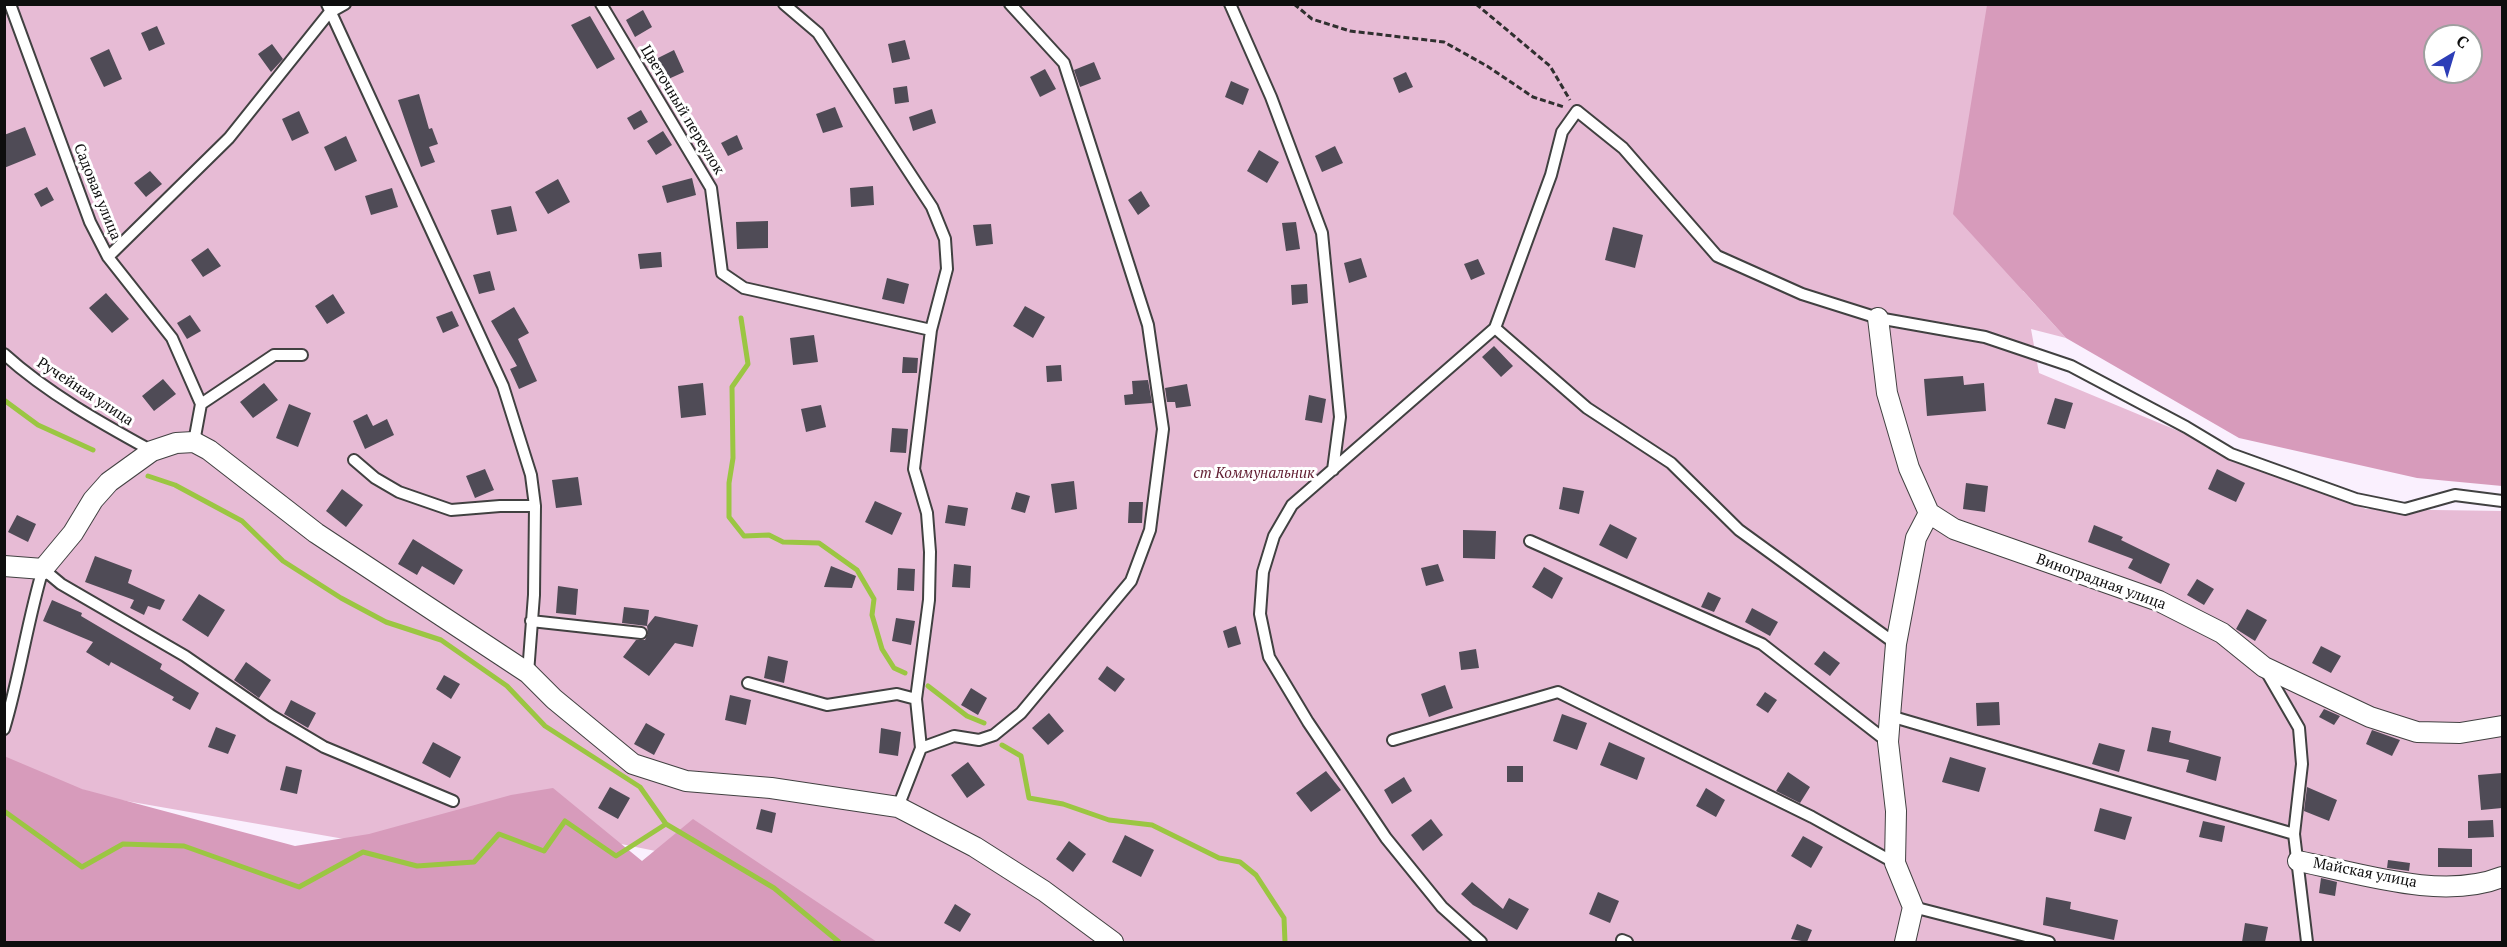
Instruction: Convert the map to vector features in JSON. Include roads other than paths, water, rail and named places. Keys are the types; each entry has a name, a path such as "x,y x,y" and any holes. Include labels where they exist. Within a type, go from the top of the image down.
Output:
{"street":[{"path":"1878,318 1887,393 1909,468 1929,513 1916,538 1896,644 1888,742 1896,812 1895,863 1913,907 1905,942"},
{"path":"4,566 43,569 109,482 152,451 176,443 194,442 209,450 316,533 528,673 554,699 633,764 686,781 771,788 898,807 975,847 1034,884 1113,942"},
{"name":"Виноградная улица","path":"1929,513 1954,529 2159,601 2222,633 2264,667 2370,717 2417,732 2460,733 2502,726"},
{"name":"Майская улица","path":"2298,861 2409,884 2451,886 2502,877"}],"lane":[{"name":"Садовая улица","path":"9,4 90,222 108,257 172,338 201,404"},
{"path":"108,257 229,138 328,9 345,4"},
{"name":"Цветочный переулок","path":"601,4 711,188 722,273 744,288 932,330"},
{"path":"784,4 818,33 932,207 945,239 947,268 932,330 914,470 927,513 930,552 929,600 916,699 921,748 898,807"},
{"path":"921,748 954,736 979,740 994,735 1021,713 1131,581 1150,530 1163,429 1148,325 1064,63 1010,4"},
{"path":"1230,4 1271,97 1322,233 1340,417 1333,470"},
{"path":"328,9 503,386 531,475 535,506 528,673"},
{"path":"1480,942 1442,907 1386,838 1308,722 1269,657 1260,614 1263,572 1274,536 1292,505 1495,328 1551,175 1562,132 1577,111 1623,148 1717,256 1802,294 1878,318 1985,337 2071,366 2186,427 2231,454 2356,499 2405,509 2456,495 2502,501"},
{"path":"1495,328 1587,408 1671,463 1739,530 1896,644"},
{"name":"Ручейная улица","path":"4,354 101,423 152,451"},
{"path":"194,442 201,404 274,355 302,355"},
{"path":"354,460 375,478 399,492 451,510 535,506"},
{"path":"1530,541 1762,644 1888,742"},
{"path":"4,729 19,680 29,615 43,569 61,584 185,656 272,717 324,747 453,801"},
{"path":"531,621 641,633"},
{"path":"2264,667 2299,728 2302,764 2294,834 2307,942"},
{"path":"748,683 827,705 897,694 916,699"},
{"path":"1393,740 1558,692 1812,817 1895,863"},
{"path":"1890,716 2294,834"},
{"path":"1913,907 2049,942"}],"waterway":[{"path":"741,318 748,364 732,387 733,458 729,483 729,517 744,536 769,535 783,542 819,543 857,570 874,599 872,615 882,649 894,668 905,673"},
{"path":"4,400 38,425 93,450"},
{"path":"148,476 175,485 242,521 283,561 341,598 386,622 441,640 507,686 545,726 640,787 666,824"},
{"path":"928,686 967,716 984,723"},
{"path":"1002,745 1021,756 1029,798 1063,804 1109,820 1152,825 1219,858 1240,862 1256,875 1284,918 1285,942"},
{"path":"4,811 82,867 123,844 184,846 299,887 363,852 417,866 474,862 499,834 544,851 565,821 616,856 666,824 774,888 839,942"}],"park label":[{"name":"ст Коммунальник","path":"1254,474"}]}
